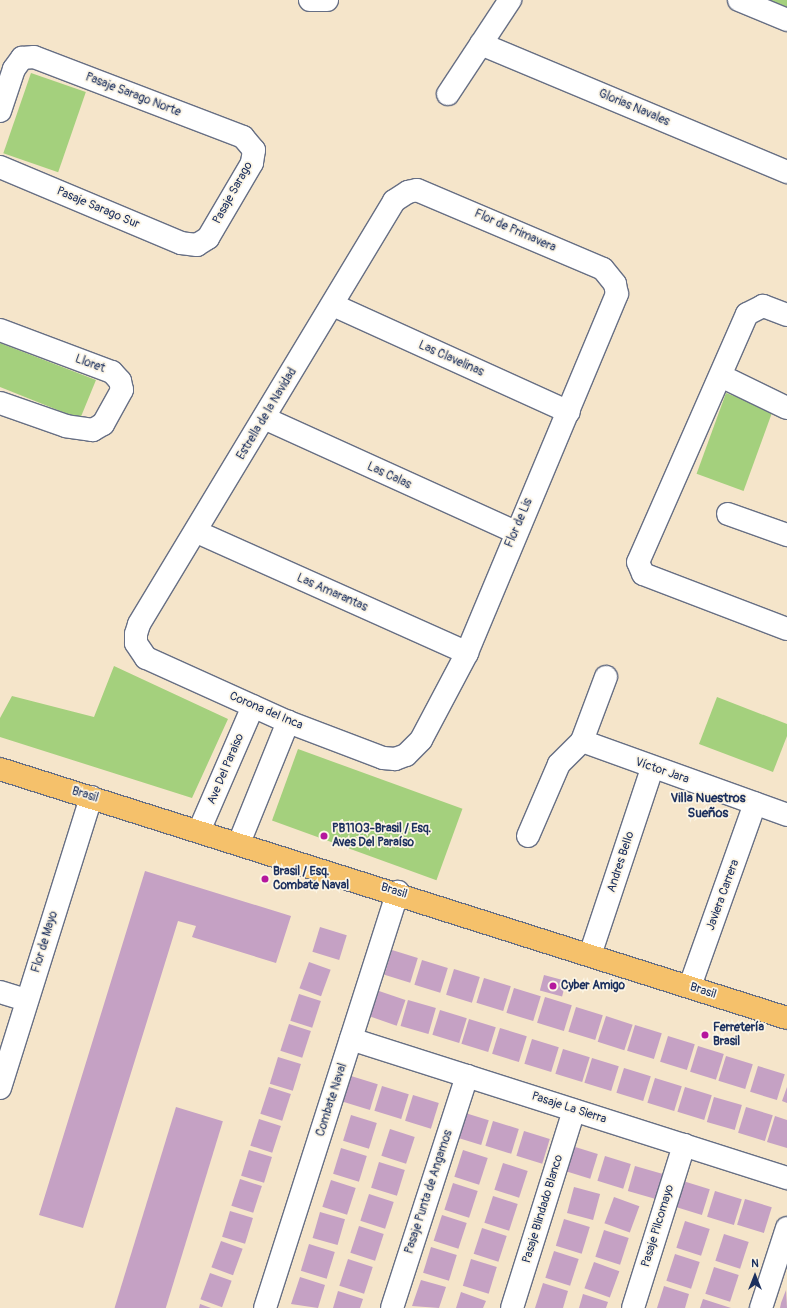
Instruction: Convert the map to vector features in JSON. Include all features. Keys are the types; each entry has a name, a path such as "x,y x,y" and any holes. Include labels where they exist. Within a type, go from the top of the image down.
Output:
{"main road":[{"name":"Brasil","path":"0,769 398,892 787,1018"}],"street":[{"path":"310,0 327,0"},
{"path":"448,94 510,0"},
{"path":"739,0 787,20"},
{"name":"Glorias Navales","path":"481,44 787,172"},
{"name":"Pasaje Sarago Norte","path":"0,111 14,69 22,58 34,57 243,137"},
{"name":"Pasaje Sarago","path":"197,245 208,238 252,163 254,150 243,137"},
{"name":"Pasaje Sarago Sur","path":"0,167 182,243 197,245"},
{"name":"Flor de Primavera","path":"408,192 426,192 603,269 615,284"},
{"name":"Estrella de la Navidad","path":"136,643 139,624 197,532 394,201 408,192"},
{"name":"Flor de Lis","path":"406,755 421,740 466,653 515,532 569,412 615,304 615,284"},
{"name":"Las Clavelinas","path":"333,304 569,412"},
{"path":"787,315 763,306 747,314 638,566 643,574 787,629"},
{"name":"Lloret","path":"0,330 112,372 120,381 122,390 102,424 92,430 66,426 0,403"},
{"path":"721,376 787,408"},
{"name":"Las Calas","path":"264,418 515,532"},
{"path":"728,514 787,535"},
{"name":"Las Amarantas","path":"197,532 466,653"},
{"name":"Corona del Inca","path":"136,643 146,658 288,722 383,758 406,755"},
{"path":"528,836 559,764 582,741 606,677"},
{"name":"Ave Del Paraiso","path":"199,831 253,706"},
{"path":"239,843 288,722"},
{"name":"Víctor Jara","path":"582,741 652,768 787,815"},
{"name":"Andres Bello","path":"590,954 652,768"},
{"name":"Flor de Mayo","path":"0,1088 91,797"},
{"name":"Javiera Carrera","path":"690,986 755,803"},
{"name":"Combate Naval","path":"265,1308 398,892"},
{"path":"0,992 27,1000"},
{"name":"Pasaje La Sierra","path":"351,1039 787,1178"},
{"name":"Pasaje Punta de Angamos","path":"392,1308 466,1076"},
{"name":"Pasaje Blindado Blanco","path":"512,1308 574,1110"},
{"name":"Pasaje Pilcomayo","path":"633,1308 684,1145"},
{"path":"762,1308 787,1228"}],"green space":[{"path":"762,0 787,0 787,12"},
{"path":"31,73 86,92 58,172 3,153"},
{"path":"0,343 96,380 80,419 0,387"},
{"path":"726,393 773,410 744,491 697,474"},
{"path":"114,666 228,719 192,798 0,737 0,718 12,696 94,717"},
{"path":"717,697 787,724 787,736 773,772 699,744"},
{"path":"298,749 462,809 436,880 272,820"}],"building":[{"path":"145,871 291,916 276,963 192,937 196,926 178,921 83,1228 39,1215"},
{"path":"320,927 347,935 339,960 312,952"},
{"path":"392,950 418,958 410,983 384,975"},
{"path":"422,960 448,968 440,993 414,985"},
{"path":"309,962 331,970 321,996 299,988"},
{"path":"454,969 480,977 472,1003 446,995"},
{"name":"Cyber Amigo","path":"544,975 566,981 562,996 540,990"},
{"path":"484,978 511,986 503,1011 476,1003"},
{"path":"514,988 541,996 533,1021 506,1013"},
{"path":"379,991 405,1000 397,1026 370,1017"},
{"path":"299,994 321,1001 312,1028 290,1021"},
{"path":"545,997 572,1005 564,1031 537,1023"},
{"path":"408,1000 436,1008 428,1034 401,1026"},
{"path":"576,1007 603,1015 595,1040 568,1032"},
{"path":"440,1010 467,1018 459,1043 432,1035"},
{"path":"606,1016 633,1025 624,1050 598,1042"},
{"path":"469,1019 496,1027 488,1052 461,1044"},
{"path":"289,1024 311,1031 302,1058 280,1051"},
{"path":"635,1025 662,1033 654,1059 627,1051"},
{"path":"500,1028 527,1036 519,1062 492,1054"},
{"path":"668,1036 695,1044 687,1070 660,1062"},
{"path":"532,1039 559,1047 551,1072 524,1064"},
{"path":"698,1046 724,1054 716,1080 690,1072"},
{"path":"563,1049 590,1057 582,1082 555,1074"},
{"path":"726,1056 753,1064 745,1089 718,1081"},
{"path":"278,1057 301,1064 293,1091 270,1084"},
{"path":"592,1058 619,1066 611,1091 584,1083"},
{"path":"758,1066 785,1074 777,1100 750,1092"},
{"path":"624,1068 651,1076 643,1101 616,1093"},
{"path":"351,1076 378,1084 370,1110 343,1102"},
{"path":"655,1078 682,1086 674,1111 647,1103"},
{"path":"382,1086 409,1094 401,1119 374,1111"},
{"path":"269,1087 291,1094 282,1121 260,1114"},
{"path":"685,1087 712,1095 704,1120 677,1112"},
{"path":"787,1087 787,1103 782,1101"},
{"path":"413,1095 439,1103 431,1129 405,1121"},
{"path":"714,1097 742,1105 735,1130 707,1122"},
{"path":"176,1107 223,1121 166,1308 115,1308"},
{"path":"746,1107 773,1115 765,1141 738,1133"},
{"path":"462,1112 489,1120 481,1145 454,1137"},
{"path":"351,1115 377,1123 369,1149 343,1141"},
{"path":"775,1116 787,1120 787,1148 767,1142"},
{"path":"259,1119 281,1126 272,1153 250,1146"},
{"path":"493,1121 519,1129 511,1154 485,1146"},
{"path":"390,1129 415,1137 406,1164 381,1156"},
{"path":"524,1131 550,1139 542,1164 516,1156"},
{"path":"572,1146 598,1154 590,1179 564,1171"},
{"path":"341,1148 367,1156 359,1182 333,1174"},
{"path":"249,1150 272,1157 264,1183 241,1176"},
{"path":"463,1150 488,1158 479,1185 454,1177"},
{"path":"605,1156 631,1164 623,1189 597,1181"},
{"path":"379,1162 405,1170 397,1196 371,1188"},
{"path":"503,1163 528,1171 519,1198 494,1190"},
{"path":"635,1166 663,1174 656,1199 628,1191"},
{"path":"240,1179 262,1186 253,1213 231,1206"},
{"path":"331,1180 356,1188 347,1215 322,1207"},
{"path":"683,1181 710,1189 702,1215 675,1207"},
{"path":"453,1183 478,1191 469,1218 444,1210"},
{"path":"574,1187 600,1194 593,1220 567,1213"},
{"path":"715,1191 742,1199 734,1225 707,1217"},
{"path":"369,1194 394,1202 385,1229 360,1221"},
{"path":"493,1196 518,1204 509,1231 484,1223"},
{"path":"614,1197 639,1206 630,1233 604,1223"},
{"path":"745,1199 772,1207 764,1233 737,1225"},
{"path":"230,1211 253,1218 245,1244 222,1237"},
{"path":"320,1212 345,1219 338,1245 313,1238"},
{"path":"442,1215 467,1223 458,1249 434,1241"},
{"path":"564,1219 590,1227 582,1254 556,1246"},
{"path":"685,1221 710,1229 701,1256 676,1248"},
{"path":"359,1226 384,1234 375,1261 350,1253"},
{"path":"482,1228 507,1236 498,1262 474,1254"},
{"path":"604,1230 629,1238 620,1265 595,1257"},
{"path":"724,1234 749,1242 740,1269 715,1261"},
{"path":"221,1241 243,1249 233,1275 211,1267"},
{"path":"309,1244 335,1252 327,1279 301,1271"},
{"path":"431,1247 457,1255 449,1281 423,1273"},
{"path":"554,1251 579,1259 570,1286 545,1278"},
{"path":"675,1254 700,1262 691,1289 666,1281"},
{"path":"348,1259 373,1267 364,1294 339,1286"},
{"path":"471,1259 497,1267 489,1294 463,1286"},
{"path":"594,1262 619,1271 610,1298 584,1288"},
{"path":"714,1267 739,1275 730,1302 705,1294"},
{"path":"210,1273 232,1281 222,1307 200,1299"},
{"path":"300,1277 325,1285 318,1308 291,1304"},
{"path":"421,1280 446,1287 439,1308 412,1306"},
{"path":"543,1283 568,1291 563,1308 535,1308"},
{"path":"664,1286 689,1294 685,1308 657,1308"},
{"path":"786,1290 787,1308 780,1308 781,1303"},
{"path":"338,1291 363,1299 360,1308 333,1308"},
{"path":"461,1292 486,1301 483,1308 456,1308"},
{"path":"583,1294 608,1302 606,1308 579,1308"},
{"path":"703,1299 731,1308 700,1308"},
{"path":"200,1304 211,1308 199,1308"}],"place":[{"name":"PB1103-Brasil / Esq. Aves Del Paraíso","path":"324,836"},
{"name":"Brasil / Esq. Combate Naval","path":"265,879"},
{"name":"Cyber Amigo","path":"553,986"},
{"name":"Ferretería Brasil","path":"705,1035"}],"district":[{"name":"Villa Nuestros Sueños","path":"708,806"}]}
